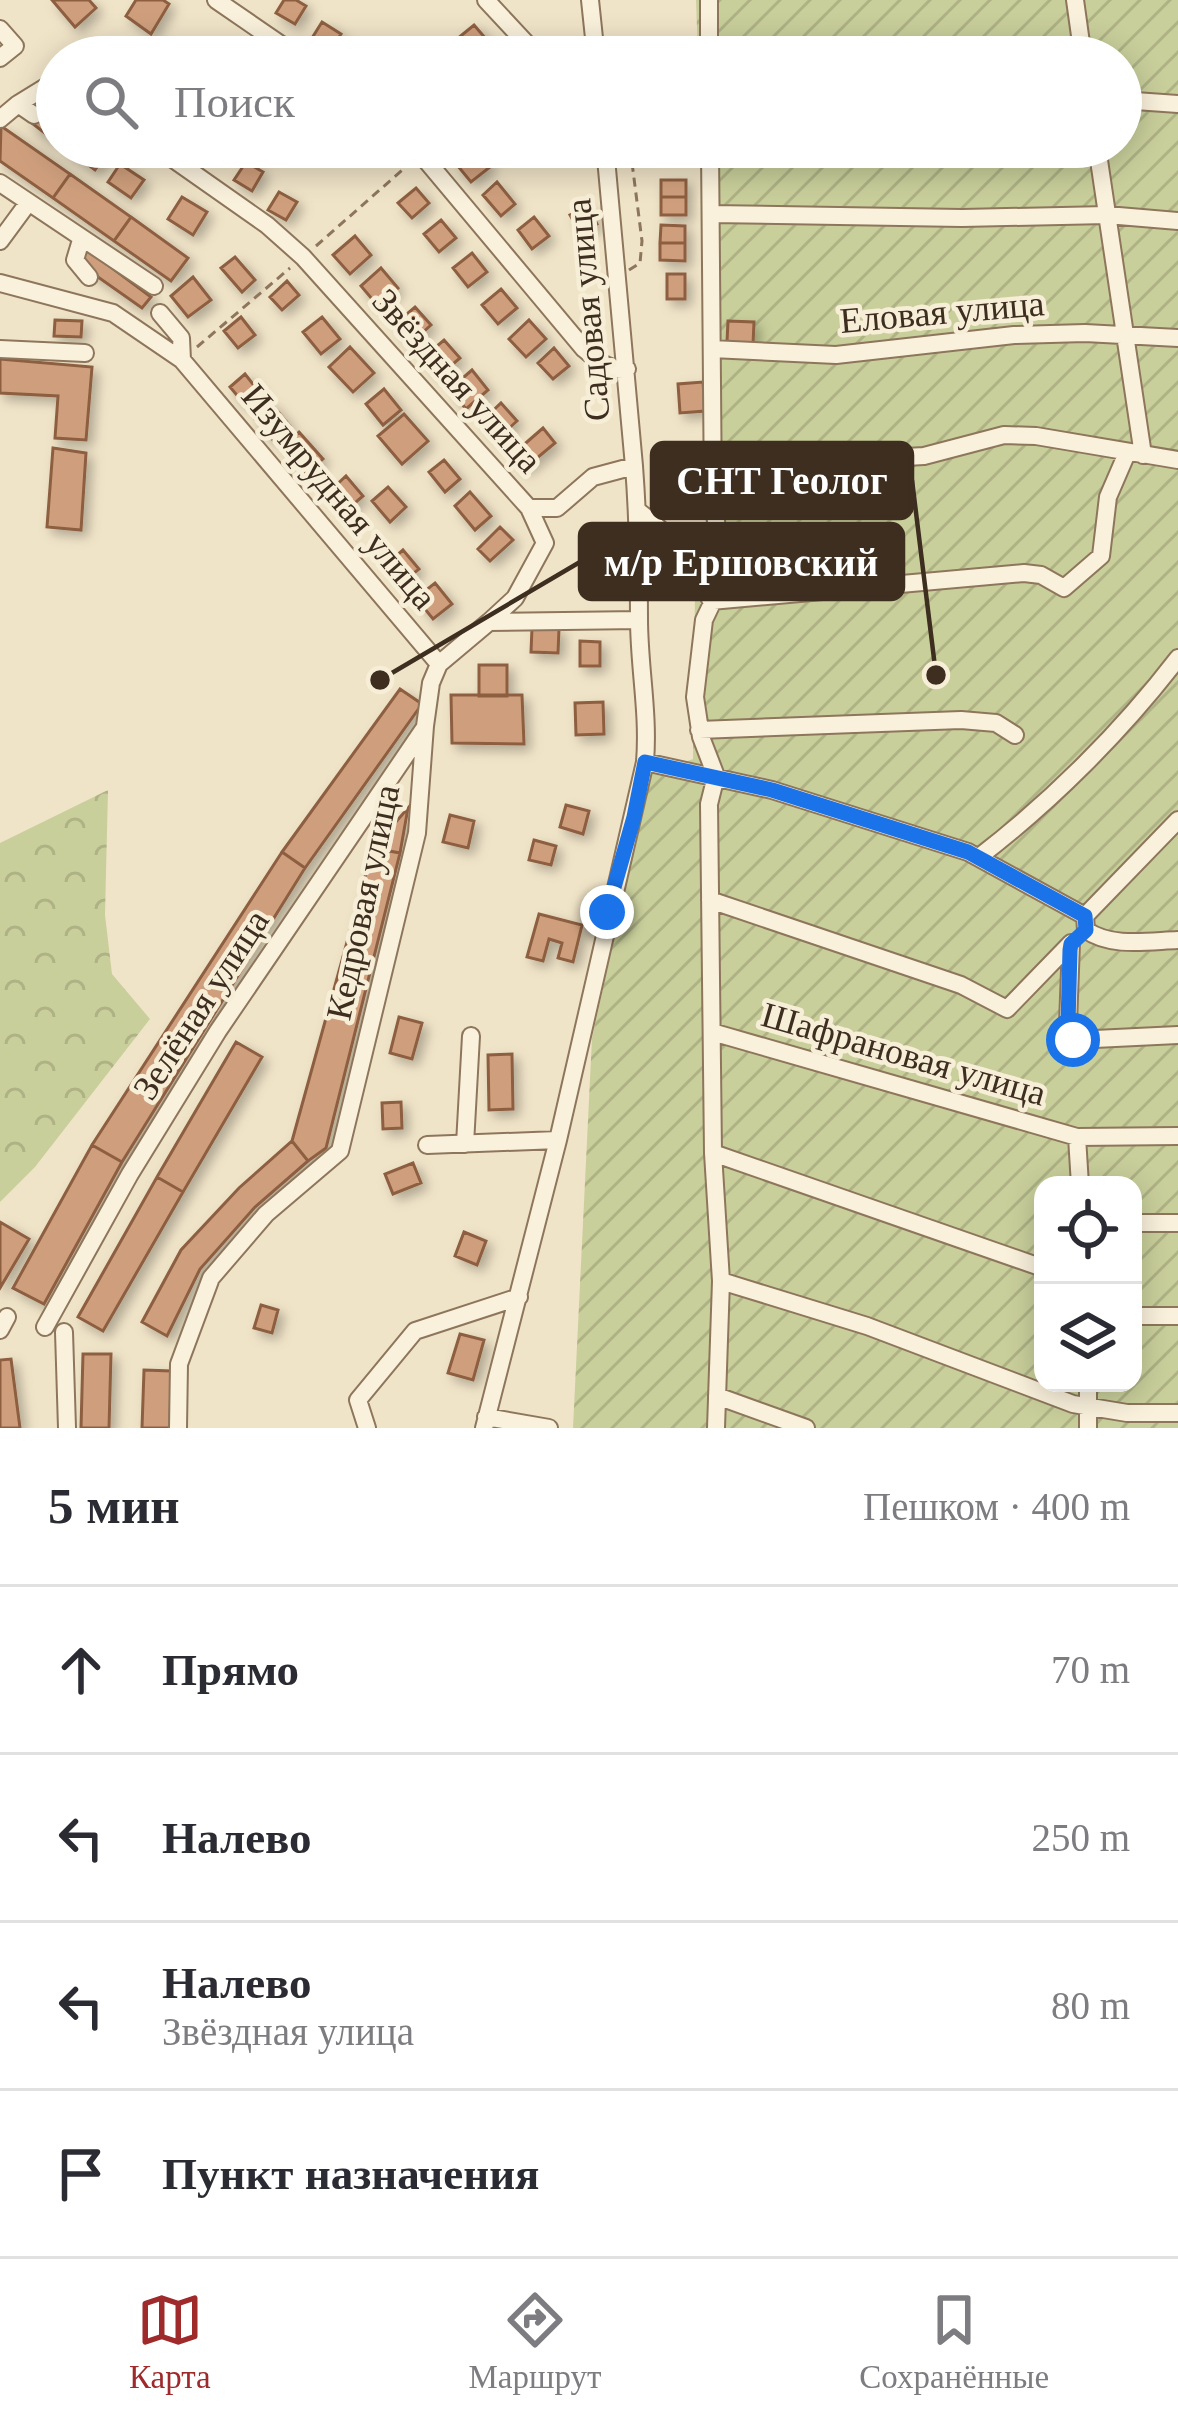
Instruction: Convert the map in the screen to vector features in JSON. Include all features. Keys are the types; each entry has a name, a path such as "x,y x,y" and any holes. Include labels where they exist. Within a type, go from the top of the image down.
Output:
{"street":[{"path":"216,0 268,36"},
{"path":"486,0 519,36"},
{"path":"590,0 594,36"},
{"path":"709,0 710,36"},
{"path":"1075,0 1080,36"},
{"path":"0,29 15,46 0,58"},
{"path":"0,118 36,93"},
{"path":"1142,101 1178,104"},
{"path":"18,104 34,115"},
{"name":"Звёздная улица","path":"186,168 267,225 303,257 529,508 557,508 593,477 634,466"},
{"path":"433,168 584,349 603,365 627,369"},
{"name":"Садовая улица","path":"607,168 634,466"},
{"path":"710,168 713,477 725,576 704,620 695,698 699,730 716,776 709,804 713,1153 721,1281 716,1428"},
{"path":"712,601 1024,573 1041,575 1064,588 1101,556 1108,497 1135,454 1126,334 1099,168"},
{"path":"0,183 154,286"},
{"path":"0,241 28,203"},
{"path":"711,214 1107,215 1178,221"},
{"path":"81,240 75,260 89,277"},
{"name":"Изумрудная улица","path":"0,283 113,313 182,360 439,664 489,622 639,620"},
{"path":"160,313 181,338 182,360"},
{"name":"Еловая улица","path":"712,350 836,355 1014,334 1178,338"},
{"path":"0,349 85,352"},
{"path":"713,477 815,462 924,456 1004,435 1178,460"},
{"path":"549,1428 485,1423 558,1140 645,762 648,725 634,466"},
{"path":"489,622 515,598 545,543 529,508"},
{"path":"637,510 680,544 712,601"},
{"path":"979,857 1077,769 1178,658"},
{"name":"Кедровая улица","path":"178,1428 179,1364 211,1278 266,1214 340,1151 417,833 425,726 431,682 439,664"},
{"path":"699,730 961,720 996,723 1015,735"},
{"name":"Зелёная улица","path":"67,1428 55,1330 130,1174 218,1031 425,726"},
{"path":"645,762 832,808 979,857 1085,923 1095,937 1178,940"},
{"path":"710,900 961,985 1006,1009 1071,944 1178,820"},
{"path":"1071,944 1068,1024 1073,1040 1178,1035"},
{"name":"Шафрановая улица","path":"712,1032 1078,1137 1178,1136"},
{"path":"465,1144 471,1036"},
{"path":"1078,1137 1080,1176"},
{"path":"427,1145 558,1140"},
{"path":"713,1153 1034,1265"},
{"path":"1142,1223 1178,1223"},
{"path":"721,1281 867,1327 1073,1404 1127,1413 1178,1413"},
{"path":"367,1428 358,1400 415,1331 519,1297"},
{"path":"1142,1316 1178,1316"},
{"path":"1088,1392 1088,1428"},
{"path":"717,1396 806,1428"}],"path":[{"path":"617,278 640,263 642,241 633,168"}],"green space":[{"path":"696,0 1178,0 1178,1428 573,1428 592,1038 650,775 693,759 695,590 709,550 700,168 1142,168 1142,36 697,36"},
{"path":"108,790 105,915 112,974 150,1019 35,1167 0,1202 0,843"}],"building":[{"path":"52,0 89,0 96,8 75,27"},
{"path":"136,0 169,4 151,34 126,16"},
{"path":"284,0 306,6 295,24 276,13"},
{"path":"322,22 341,34 340,36 313,36"},
{"path":"474,25 484,36 461,36"},
{"path":"1,126 36,150 36,168 61,168 70,174 53,198 0,161"},
{"path":"117,168 144,180 131,198 108,182"},
{"path":"242,168 263,172 252,191 234,180"},
{"path":"459,168 489,168 471,182"},
{"path":"70,174 131,217 114,241 53,198"},
{"path":"661,180 686,180 686,197 661,197"},
{"path":"497,182 515,204 501,216 483,195"},
{"path":"416,188 429,203 412,218 398,203"},
{"path":"279,192 297,202 286,220 268,210"},
{"path":"182,197 207,212 193,235 168,219"},
{"path":"661,197 686,197 686,215 661,215"},
{"path":"588,206 597,224 580,233 570,215"},
{"path":"131,217 188,258 171,281 114,241"},
{"path":"534,217 549,236 532,249 518,230"},
{"path":"441,220 456,238 439,252 424,234"},
{"path":"661,225 685,226 685,243 660,243"},
{"path":"355,236 371,255 350,274 333,255"},
{"path":"660,243 685,243 685,261 660,260"},
{"path":"88,250 151,297 142,308 78,263"},
{"path":"472,253 487,272 468,287 453,268"},
{"path":"235,257 255,280 242,292 221,268"},
{"path":"381,268 398,288 378,306 361,286"},
{"path":"667,274 685,274 685,299 667,299"},
{"path":"193,277 211,300 188,317 171,296"},
{"path":"287,281 299,295 282,310 270,297"},
{"path":"501,289 517,308 498,324 482,305"},
{"path":"415,307 431,325 410,344 394,325"},
{"path":"241,317 255,335 238,348 224,331"},
{"path":"322,317 340,339 321,354 303,332"},
{"path":"55,320 82,321 81,337 54,336"},
{"path":"529,320 546,339 526,357 509,339"},
{"path":"728,321 754,322 753,344 727,342"},
{"path":"444,340 460,358 439,376 423,358"},
{"path":"350,347 374,373 353,392 329,367"},
{"path":"554,348 569,366 553,379 538,363"},
{"path":"0,359 92,367 86,440 55,438 58,396 0,393"},
{"path":"472,370 488,390 466,409 450,389"},
{"path":"245,374 260,393 245,405 230,387"},
{"path":"703,382 705,411 680,413 678,384"},
{"path":"384,389 401,410 383,425 366,404"},
{"path":"270,402 290,426 273,440 253,417"},
{"path":"501,403 517,421 497,439 481,422"},
{"path":"404,414 428,441 402,464 378,436"},
{"path":"543,428 555,443 524,469 512,455"},
{"path":"299,432 323,459 305,475 281,448"},
{"path":"53,448 86,453 81,530 47,527"},
{"path":"444,460 460,479 445,492 429,472"},
{"path":"346,476 363,496 348,509 331,490"},
{"path":"388,487 406,507 390,522 372,501"},
{"path":"470,492 491,516 475,530 455,506"},
{"path":"500,527 513,540 490,561 478,549"},
{"path":"403,550 419,569 403,582 387,564"},
{"path":"435,583 452,604 433,619 416,598"},
{"path":"532,628 559,629 558,653 531,652"},
{"path":"580,641 600,642 600,666 580,666"},
{"path":"479,665 507,665 507,696 479,696"},
{"path":"400,689 422,704 305,868 282,852"},
{"path":"451,695 522,695 524,744 452,743"},
{"path":"603,702 604,734 576,735 575,703"},
{"path":"566,805 589,811 583,834 560,827"},
{"path":"408,808 400,853 373,848"},
{"path":"450,815 474,821 468,848 443,842"},
{"path":"534,840 556,846 551,865 529,860"},
{"path":"373,848 400,853 326,1148 308,1161 292,1141"},
{"path":"282,852 305,868 122,1162 92,1145"},
{"path":"539,914 582,925 573,962 558,958 562,943 549,939 543,961 527,957"},
{"path":"399,1017 422,1023 412,1059 390,1053"},
{"path":"236,1042 262,1057 183,1192 157,1177"},
{"path":"512,1054 513,1109 489,1110 488,1055"},
{"path":"401,1102 402,1128 383,1129 382,1103"},
{"path":"292,1141 308,1161 255,1207 200,1269 167,1336 142,1322 181,1250"},
{"path":"92,1145 122,1162 44,1304 13,1288"},
{"path":"413,1163 421,1183 393,1194 385,1174"},
{"path":"157,1177 183,1192 103,1331 78,1317"},
{"path":"0,1222 29,1239 0,1288"},
{"path":"464,1232 486,1241 477,1265 455,1256"},
{"path":"261,1305 278,1310 272,1333 254,1328"},
{"path":"460,1334 484,1340 473,1380 448,1373"},
{"path":"83,1354 111,1354 109,1428 81,1428"},
{"path":"11,1359 20,1428 0,1428 0,1360"},
{"path":"144,1370 171,1371 170,1428 142,1428"}],"place":[{"name":"СНТ Геолог","path":"936,675"},
{"name":"м/р Ершовский","path":"380,680"}],"route":[{"path":"607,912 645,762 772,790 968,852 1085,916 1086,930 1070,950 1068,1024 1073,1040"}]}
